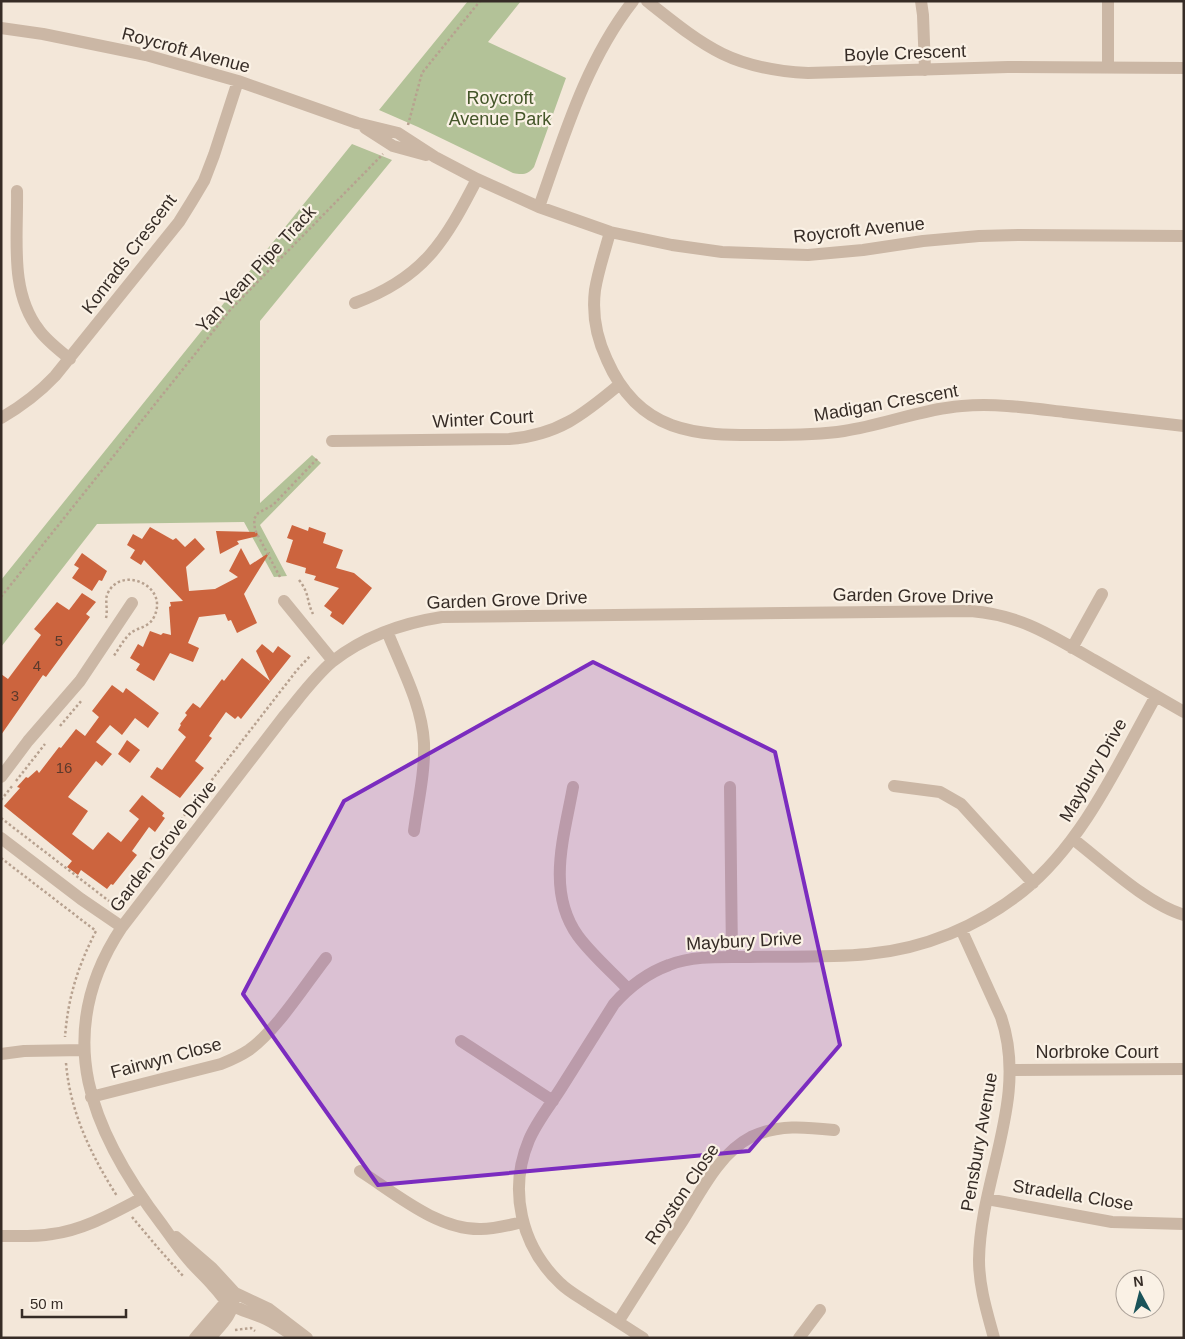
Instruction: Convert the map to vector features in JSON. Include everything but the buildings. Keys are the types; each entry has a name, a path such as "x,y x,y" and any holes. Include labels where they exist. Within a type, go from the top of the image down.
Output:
{"street":[{"path":"539,207 583,88 596,59 613,28 633,1"},
{"name":"Boyle Crescent","path":"647,1 705,46 726,57 746,64 786,72 1008,67 1184,68"},
{"path":"921,1 925,70"},
{"path":"1108,1 1108,67"},
{"name":"Roycroft Avenue","path":"1,28 43,34 146,55 238,81 358,124 386,129 400,134 435,157 477,179 539,207 610,232 672,246 722,252 789,255 864,250 923,241 979,236 1184,236"},
{"name":"Konrads Crescent","path":"1,418 38,393 70,359 179,222 204,181 238,81"},
{"name":"Roycroft Avenue","path":"358,124 391,145 435,157"},
{"path":"354,303 389,288 418,268 431,255 451,226 477,179"},
{"path":"17,191 18,282 23,302 40,332 70,359"},
{"name":"Madigan Crescent","path":"610,232 595,291 595,314 602,350 610,368 630,397 642,408 679,429 713,435 798,435 842,432 940,408 984,404 1184,426"},
{"name":"Winter Court","path":"332,440 509,439 534,436 567,424 620,384"},
{"path":"1072,648 1102,594"},
{"path":"284,601 333,661"},
{"path":"1,777 28,741 80,681 132,603"},
{"name":"Garden Grove Drive","path":"297,1338 231,1300 188,1260 142,1198 123,1170 108,1142 91,1096 86,1070 84,1028 91,991 101,964 120,931 285,715 304,691 333,661 354,647 387,631 423,620 464,616 989,612 1023,621 1184,712"},
{"path":"387,631 412,693 422,727 423,761 414,831"},
{"name":"Maybury Drive","path":"643,1338 561,1284 546,1269 534,1251 522,1222 519,1200 518,1184 522,1160 530,1139 614,1004 647,975 668,965 696,958 868,954 912,946 961,929 997,909 1033,883 1072,839 1093,807 1156,696"},
{"path":"894,786 940,792 961,804 1033,883"},
{"path":"573,787 559,872 562,899 579,937 628,990"},
{"path":"730,787 732,957"},
{"path":"1,838 120,931"},
{"path":"1072,839 1153,900 1169,910 1184,915"},
{"name":"Pensbury Avenue","path":"961,929 1003,1023 1008,1043 1010,1070 1007,1103 981,1232 979,1261 982,1290 994,1338"},
{"name":"Fairwyn Close","path":"91,1096 221,1064 235,1058 250,1049 264,1036 326,958"},
{"path":"461,1041 553,1101"},
{"path":"1,1054 24,1051 84,1050"},
{"name":"Norbroke Court","path":"1010,1070 1184,1069"},
{"name":"Royston Close","path":"618,1322 711,1177 731,1151 753,1136 779,1128 796,1127 834,1130"},
{"path":"360,1171 425,1212 452,1225 481,1230 522,1222"},
{"path":"1,1236 41,1235 66,1231 93,1222 142,1198"},
{"name":"Stradella Close","path":"987,1199 1104,1221 1184,1224"},
{"path":"195,1338 231,1300"},
{"path":"210,1338 227,1319 231,1300"},
{"name":"Garden Grove Drive","path":"231,1300 269,1309 307,1338"},
{"path":"799,1338 820,1310"}],"path":[{"path":"400,134 409,124 422,73 480,1"},
{"name":"Yan Yean Pipe Track","path":"1,597 230,309 391,145"},
{"path":"280,577 255,530 254,519 258,513 273,505 317,459"},
{"path":"299,580 307,590 310,607 318,620"},
{"path":"1,818 115,905 297,670 322,647"},
{"path":"235,1330 251,1328 255,1331"}],"highlighted area":[{"path":"593,662 775,752 840,1045 749,1151 378,1185 243,994 344,801"}],"green space":[{"name":"Roycroft Avenue Park","path":"468,1 521,1 488,42 566,78 534,167 527,173 513,173 379,110"},
{"path":"352,144 392,160 260,321 260,503 312,455 321,463 260,525 287,576 274,577 244,522 97,524 1,647 1,580"}]}
